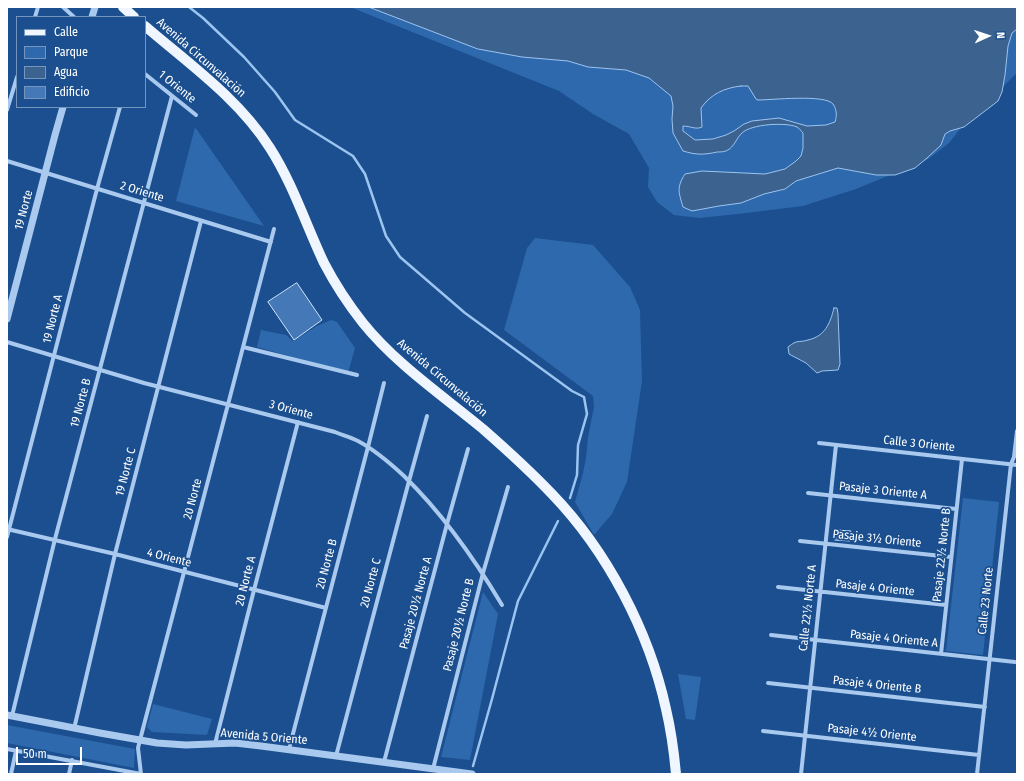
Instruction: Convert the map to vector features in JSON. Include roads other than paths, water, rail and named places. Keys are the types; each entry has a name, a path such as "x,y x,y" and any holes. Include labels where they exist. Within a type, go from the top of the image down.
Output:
{"main road":[{"path":"123,7 133,16"},
{"name":"Avenida Circunvalación","path":"146,27 222,91 242,111 260,133 290,184 324,263 333,280 363,324 396,357 481,427 526,468 558,500 580,526 625,597 640,631 652,662 666,708 673,744 676,774"}],"street":[{"path":"63,7 73,16"},
{"name":"1 Oriente","path":"146,75 196,115"},
{"path":"7,110 16,80"},
{"name":"19 Norte B","path":"9,716 172,96"},
{"name":"19 Norte","path":"7,319 63,108"},
{"name":"19 Norte A","path":"7,537 97,189 120,108"},
{"name":"2 Oriente","path":"7,160 271,242"},
{"name":"19 Norte C","path":"74,729 115,554 201,221"},
{"name":"20 Norte","path":"141,774 138,748 274,229"},
{"name":"3 Oriente","path":"7,342 159,387 298,422 346,436 368,447 394,467 434,507 483,573 502,605"},
{"path":"243,348 357,375"},
{"name":"20 Norte B","path":"289,749 384,383"},
{"name":"20 Norte C","path":"336,756 408,481 427,416"},
{"name":"20 Norte A","path":"215,744 298,422"},
{"name":"Calle 23 Norte","path":"977,774 1011,464 1014,457 1017,431"},
{"name":"Calle 3 Oriente","path":"819,443 1017,465"},
{"name":"Calle 22½ Norte A","path":"801,774 836,445"},
{"name":"Pasaje 20½ Norte A","path":"384,762 468,449"},
{"name":"Pasaje 22½ Norte B","path":"941,654 962,459"},
{"name":"Pasaje 20½ Norte B","path":"433,769 483,573 508,487"},
{"name":"Pasaje 3 Oriente A","path":"808,493 956,509"},
{"name":"4 Oriente","path":"8,529 55,539 326,608"},
{"name":"Pasaje 3½ Oriente","path":"800,541 952,557"},
{"name":"Pasaje 4 Oriente","path":"778,587 946,605"},
{"name":"Pasaje 4 Oriente A","path":"771,635 1015,662"},
{"name":"Pasaje 4 Oriente B","path":"768,683 985,707"},
{"name":"Avenida 5 Oriente","path":"9,716 140,740 174,744 234,744 289,749 472,774"},
{"name":"Pasaje 4½ Oriente","path":"763,731 979,755"},
{"path":"7,749 141,774"},
{"path":"11,774 16,751"},
{"path":"69,774 72,760"}],"water":[{"path":"369,7 1017,7 1017,29 1012,33 1008,46 1002,92 998,101 964,127 945,134 941,145 915,168 895,175 876,175 838,168 796,181 785,189 764,194 741,203 692,211 683,207 679,190 680,183 685,174 702,171 765,174 785,169 801,156 803,148 803,133 798,127 792,125 777,124 760,126 746,130 726,151 696,154 683,151 673,133 673,106 671,96 649,78 626,70 588,67 568,61 522,57 478,49","holes":["748,86 758,100 809,98 828,101 833,104 835,108 835,122 826,125 807,126 779,118 752,121 726,135 713,139 695,140 683,131 683,126 695,128 702,127 701,108 718,92 729,88"]},
{"path":"834,308 837,308 838,314 840,364 838,370 822,371 817,373 806,363 789,354 788,347 796,342 805,341 819,336 831,319"}],"waterway":[{"path":"189,7 203,18 244,57 275,92 295,120 353,156 365,174 386,236 400,257 465,313 572,391 584,397 587,414 578,445 577,475 570,498"},
{"path":"473,766 518,601 558,521"}]}
